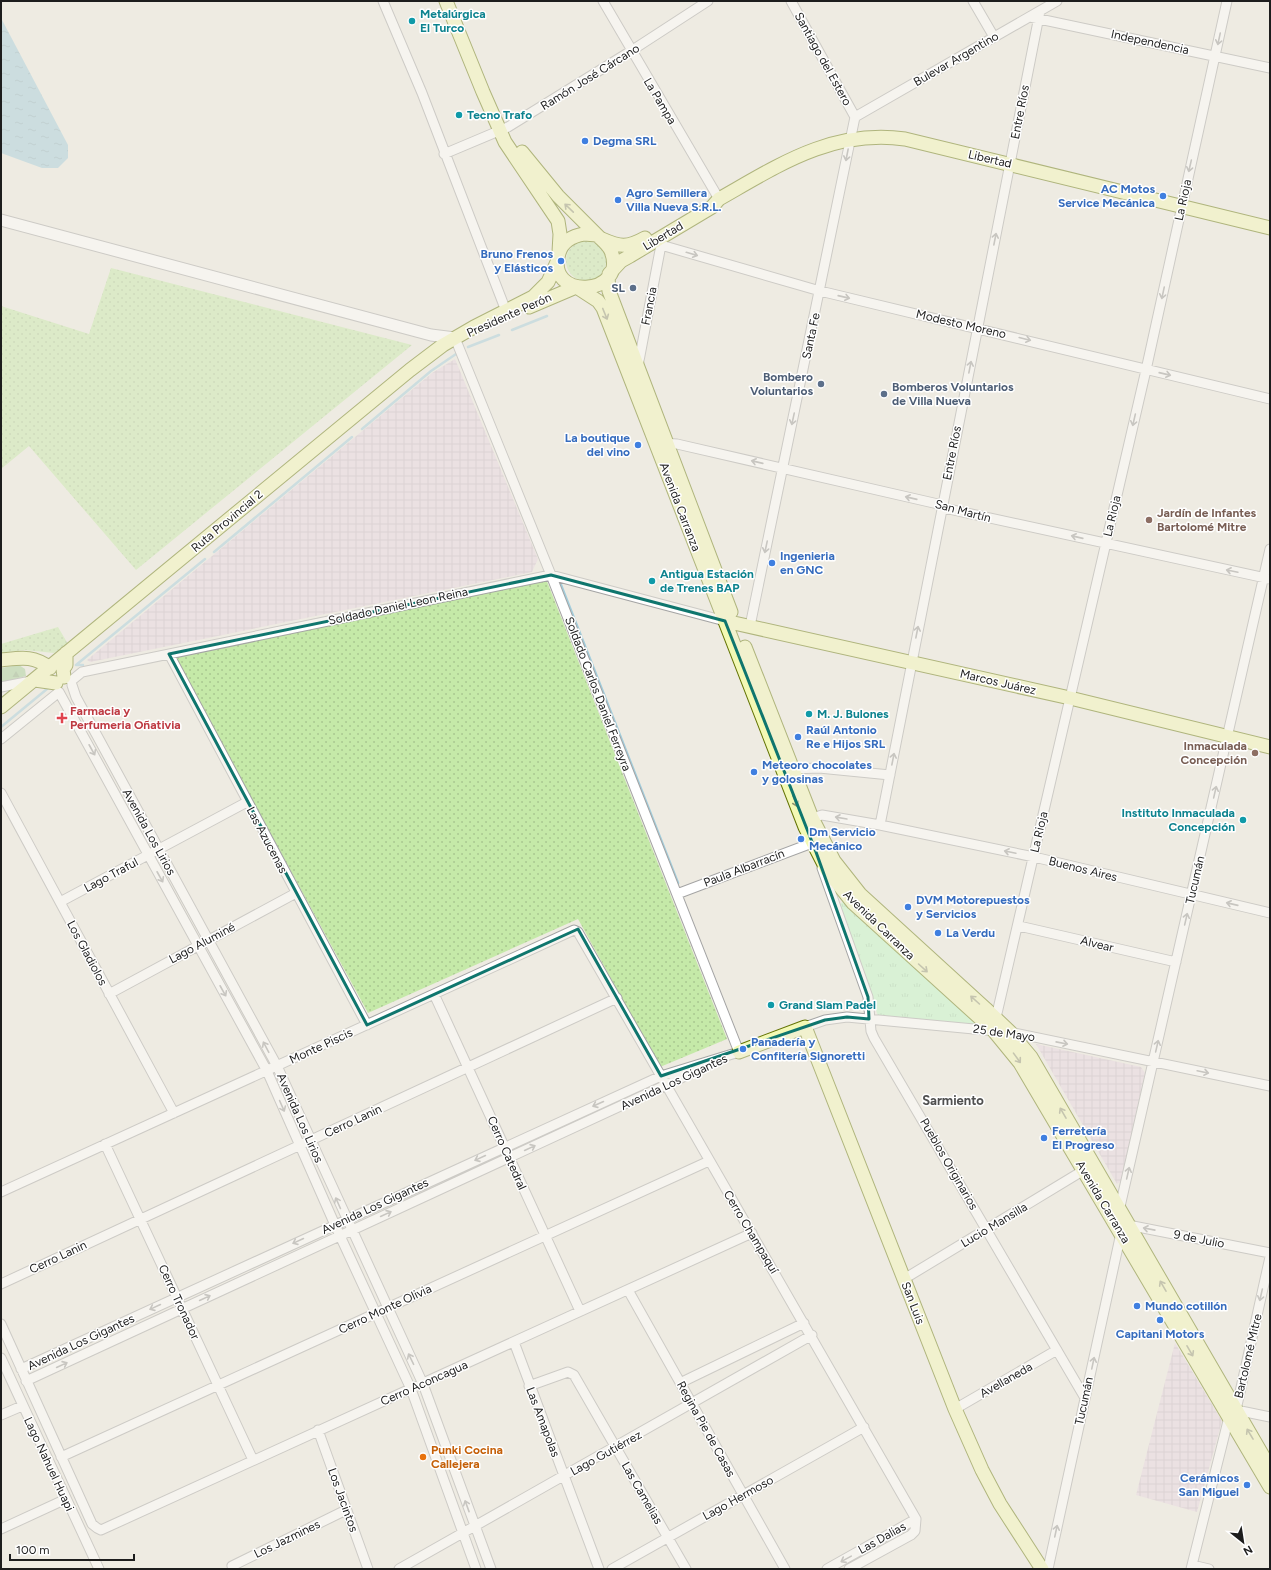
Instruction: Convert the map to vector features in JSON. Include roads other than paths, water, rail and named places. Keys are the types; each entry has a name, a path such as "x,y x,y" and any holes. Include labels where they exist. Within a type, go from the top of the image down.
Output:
{"main road":[{"path":"446,1 504,129 564,203 608,246 612,255 612,265 609,275 597,286 586,289 577,288 564,279 559,270 560,234 558,221 536,186 513,154 504,129 455,1"},
{"name":"Libertad","path":"599,237 618,246 636,243 708,202 719,199 798,156 820,146 850,139 881,137 905,139 1010,163 1270,228"},
{"name":"Libertad","path":"609,275 621,261 659,242 712,206 719,199"},
{"path":"559,256 565,243 574,236 584,234 599,237"},
{"name":"Presidente Perón","path":"455,338 491,317 534,298 548,282 559,256"},
{"name":"Avenida Carranza","path":"609,275 609,291 638,367 661,443"},
{"name":"Presidente Perón","path":"455,338 559,293 577,288"},
{"name":"Avenida Carranza","path":"577,288 598,301 603,308 661,443 809,823 834,861 860,894 994,1025 1020,1063 1084,1170 1125,1229 1232,1413 1270,1487"},
{"name":"Ruta Provincial 2","path":"1,707 380,394 432,353 455,338"},
{"name":"Avenida Carranza","path":"730,622 793,769 809,823 814,847 826,870 852,903 994,1025 1010,1032 1031,1057 1119,1211 1125,1229"},
{"name":"Marcos Juárez","path":"730,622 1070,698 1228,738 1270,747"},
{"path":"35,680 44,682 52,681 65,684 63,669 66,665 66,653"},
{"path":"1,660 32,658 40,660 50,668"},
{"name":"25 de Mayo","path":"739,1052 805,1027"},
{"name":"San Luis","path":"805,1027 954,1409 982,1470 1000,1504 1042,1569"},
{"name":"Avenida Carranza","path":"1232,1413 1270,1468"}],"street":[{"path":"383,1 506,311"},
{"name":"La Pampa","path":"603,1 719,199"},
{"name":"Santiago del Estero","path":"791,1 856,117"},
{"path":"973,1 994,37"},
{"name":"Bulevar Argentino","path":"856,117 994,37 1036,15 1055,1"},
{"name":"La Rioja","path":"994,1025 1019,926 1105,544 1146,370 1227,1"},
{"name":"Ramón José Cárcano","path":"444,154 504,129 631,51 702,2"},
{"name":"Independencia","path":"1036,15 1270,68"},
{"name":"Entre Ríos","path":"880,825 1010,163 1036,15"},
{"name":"Santa Fe","path":"750,626 850,139 856,117"},
{"path":"1,220 431,335 455,338"},
{"name":"Modesto Moreno","path":"659,242 820,291 1270,399"},
{"name":"Francia","path":"638,367 659,242"},
{"name":"Soldado Carlos Daniel Ferreyra","path":"455,338 551,575 739,1052"},
{"name":"San Martín","path":"661,443 677,444 1105,544 1267,578"},
{"name":"Tucumán","path":"1119,1211 1191,895 1267,578 1270,549"},
{"name":"Soldado Daniel Leon Reina","path":"1,739 65,684 82,672 551,575 730,622"},
{"name":"Las Azucenas","path":"169,654 367,1025"},
{"path":"1,687 35,680"},
{"name":"Avenida Los Lirios","path":"65,684 76,697 277,1066 346,1220 423,1384 474,1527 491,1569"},
{"name":"Avenida Los Lirios","path":"65,684 148,855 266,1071 411,1389 462,1534 476,1569"},
{"path":"793,769 819,768 890,775"},
{"name":"Los Gladiolos","path":"1,793 174,1113"},
{"name":"Lago Traful","path":"60,902 247,802"},
{"name":"Buenos Aires","path":"809,823 822,815 880,825 1034,857 1270,913"},
{"name":"Paula Albarracín","path":"677,894 814,847"},
{"name":"Pueblos Originarios","path":"814,847 868,997 870,1020 874,1038 1085,1398"},
{"name":"Lago Aluminé","path":"109,994 296,893"},
{"name":"Alvear","path":"1019,926 1176,962"},
{"name":"Monte Piscis","path":"1,1192 574,930"},
{"name":"Cerro Champaquí","path":"574,930 580,934 708,1161 812,1335 916,1520"},
{"name":"Cerro Catedral","path":"434,994 580,1312"},
{"name":"Cerro Lanin","path":"1,1284 617,998"},
{"name":"25 de Mayo","path":"805,1027 834,1018 847,1017 870,1020 994,1025"},
{"name":"25 de Mayo","path":"1010,1032 1270,1086"},
{"name":"Avenida Los Gigantes","path":"24,1375 176,1297 504,1146 661,1076 739,1052"},
{"name":"Avenida Los Gigantes","path":"24,1375 181,1309 739,1052"},
{"name":"Cerro Tronador","path":"105,1144 217,1386 253,1460"},
{"name":"Cerro Monte Olivia","path":"61,1457 708,1161"},
{"name":"Lucio Mansilla","path":"904,1279 1084,1170"},
{"name":"Tucumán","path":"1048,1569 1085,1398 1125,1229"},
{"name":"9 de Julio","path":"1125,1229 1270,1253"},
{"name":"Cerro Aconcagua","path":"97,1528 106,1528 752,1233"},
{"name":"Bartolomé Mitre","path":"1192,1567 1232,1413 1270,1257"},
{"name":"Regina Pie de Casas","path":"628,1290 785,1569"},
{"path":"680,1382 804,1323"},
{"name":"Lago Nahuel Huapi","path":"1,1324 92,1524 97,1528"},
{"name":"Lago Gutiérrez","path":"399,1569 615,1448 812,1335"},
{"name":"Las Amapolas","path":"514,1342 529,1386 600,1569"},
{"name":"Avellaneda","path":"954,1409 1057,1350"},
{"name":"Lago Nahuel Huapi","path":"1,1358 99,1569"},
{"name":"Las Camelias","path":"529,1386 564,1372 574,1375 686,1569"},
{"path":"11,1381 24,1375"},
{"path":"1,1415 22,1406"},
{"path":"1232,1413 1270,1417"},
{"name":"Lago Hermoso","path":"612,1569 864,1427"},
{"name":"Los Jacintos","path":"318,1430 368,1569"},
{"path":"1,1529 66,1499"},
{"name":"Los Jazmines","path":"230,1568 346,1510"},
{"name":"Las Dalias","path":"849,1569 911,1535 915,1531 916,1520"},
{"name":"Las Dalias","path":"827,1569 916,1520"},
{"path":"1192,1567 1209,1569"}],"water":[{"path":"1,18 68,145 68,158 58,168 42,168 1,153"}],"waterway":[{"path":"512,330 547,316"},
{"path":"468,347 499,335"},
{"path":"362,429 431,371 456,354"},
{"path":"214,552 352,437"},
{"path":"76,665 205,559"},
{"path":"561,585 678,883"},
{"path":"76,665 83,665"},
{"path":"1,727 47,689"}],"place":[{"name":"Metalúrgica El Turco","path":"412,21"},
{"name":"Tecno Trafo","path":"459,115"},
{"name":"Degma SRL","path":"585,141"},
{"name":"AC Motos Service Mecánica","path":"1163,196"},
{"name":"Agro Semillera Villa Nueva S.R.L.","path":"618,200"},
{"name":"Bruno Frenos y Elásticos","path":"561,261"},
{"name":"SL","path":"633,288"},
{"name":"Bombero Voluntarios","path":"821,384"},
{"name":"Bomberos Voluntarios de Villa Nueva","path":"884,394"},
{"name":"La boutique del vino","path":"638,445"},
{"name":"Jardín de Infantes Bartolomé Mitre","path":"1149,520"},
{"name":"Ingenieria en GNC","path":"772,563"},
{"name":"Antigua Estación de Trenes BAP","path":"652,581"},
{"name":"M. J. Bulones","path":"809,714"},
{"name":"Farmacia y Perfumeria Oñativia","path":"62,718"},
{"name":"Raúl Antonio Re e Hijos SRL","path":"798,737"},
{"name":"Inmaculada Concepción","path":"1255,753"},
{"name":"Meteoro chocolates y golosinas","path":"754,772"},
{"name":"Instituto Inmaculada Concepción","path":"1243,820"},
{"name":"Dm Servicio Mecánico","path":"801,839"},
{"name":"DVM Motorepuestos y Servicios","path":"908,907"},
{"name":"La Verdu","path":"938,933"},
{"name":"Grand Slam Padel","path":"771,1005"},
{"name":"Panadería y Confitería Signoretti","path":"743,1049"},
{"name":"Ferretería El Progreso","path":"1044,1138"},
{"name":"Mundo cotillón","path":"1137,1306"},
{"name":"Capitani Motors","path":"1160,1320"},
{"name":"Punki Cocina Callejera","path":"423,1457"},
{"name":"Cerámicos San Miguel","path":"1247,1485"}],"district":[{"name":"Sarmiento","path":"953,1100"}]}
